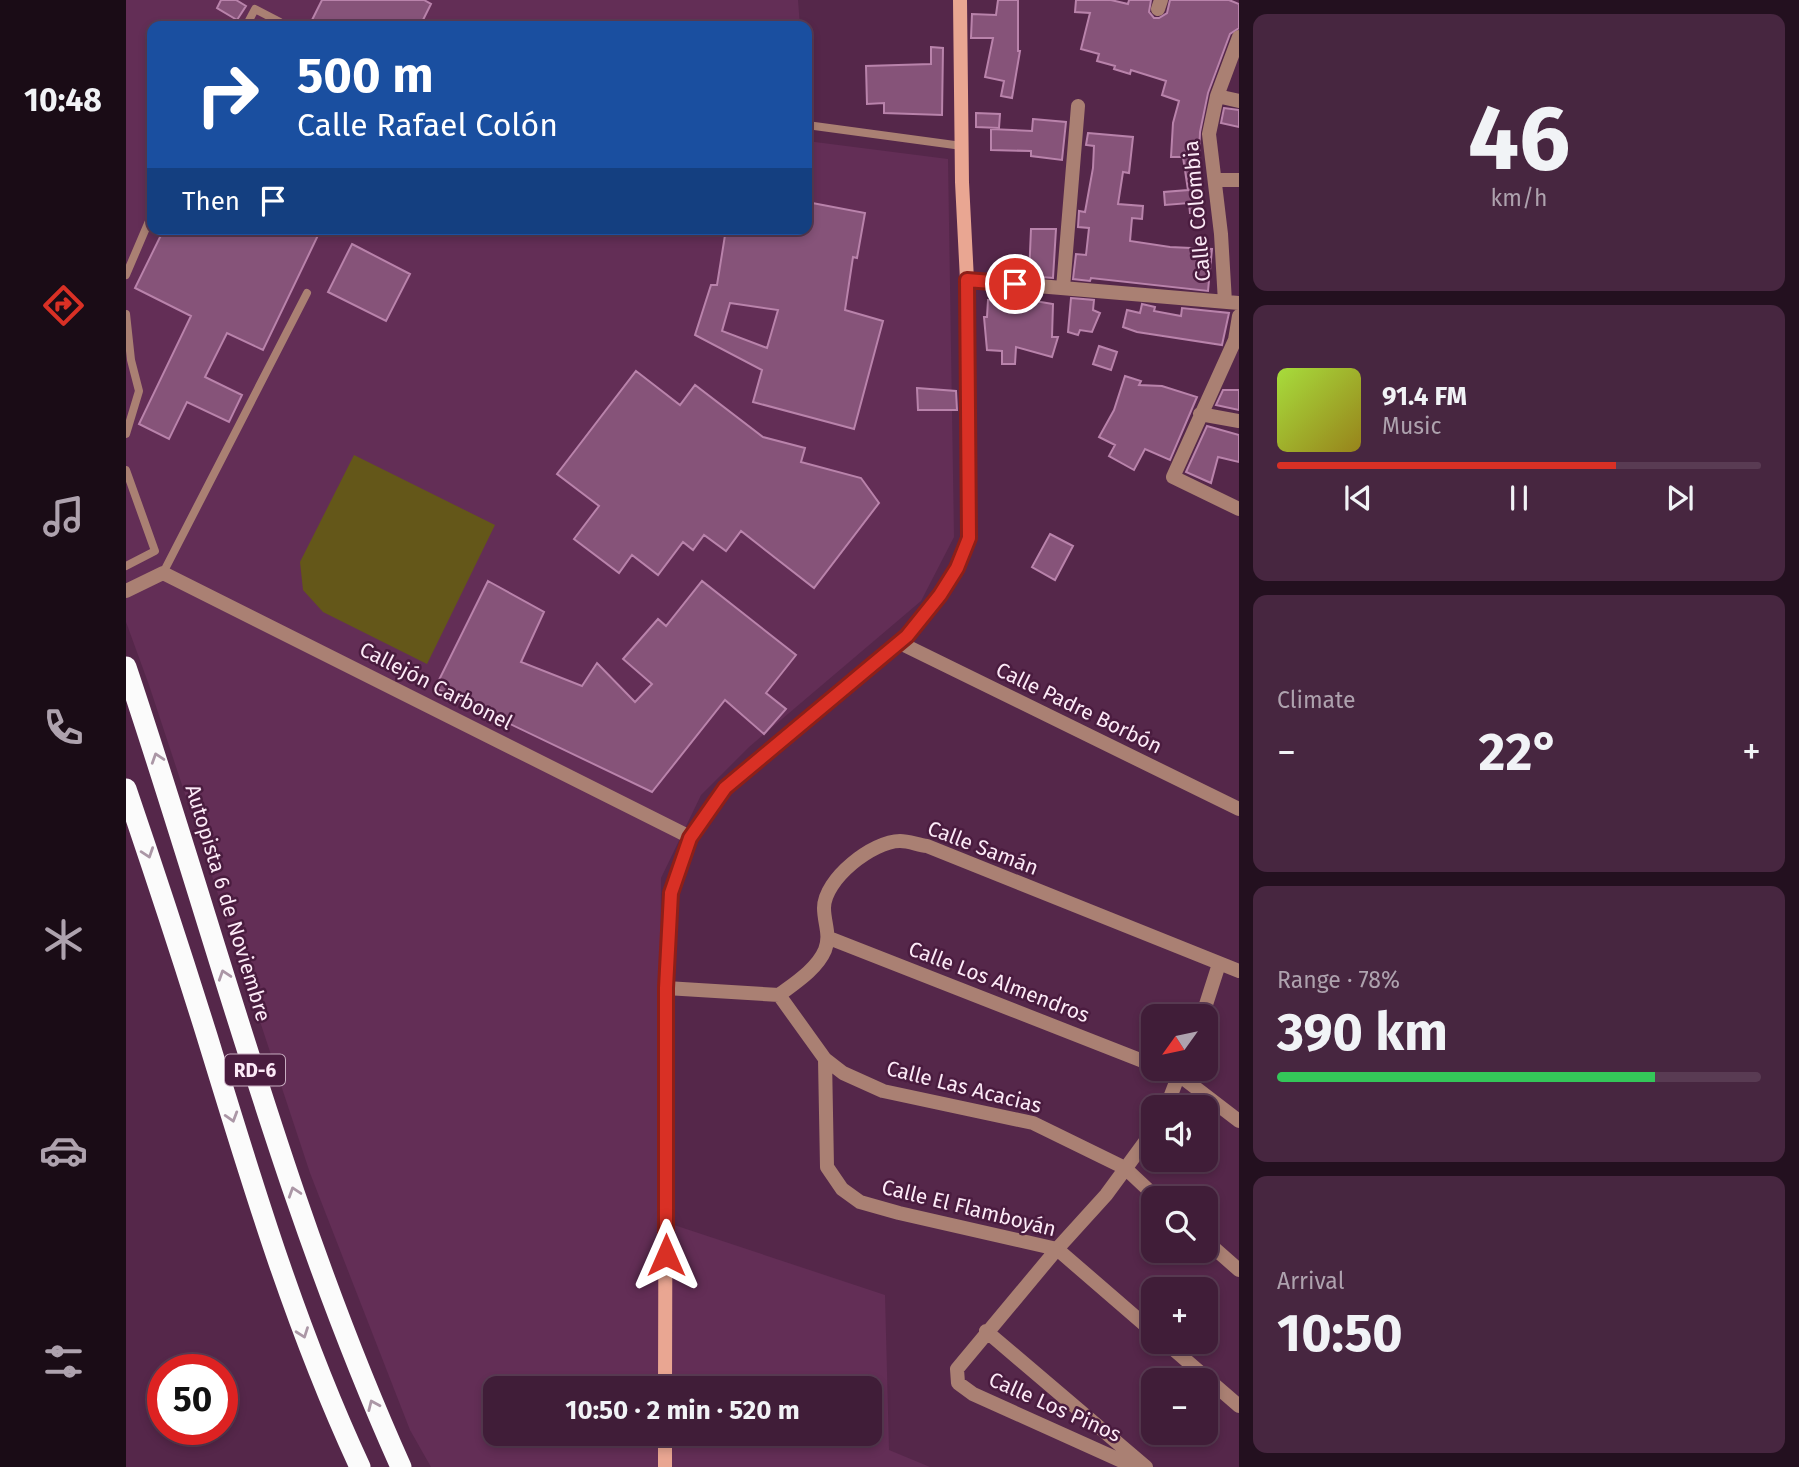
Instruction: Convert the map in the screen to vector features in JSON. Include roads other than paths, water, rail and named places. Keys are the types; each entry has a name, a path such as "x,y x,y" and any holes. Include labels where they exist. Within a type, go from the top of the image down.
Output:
{"highway":[{"name":"Autopista 6 de Noviembre","path":"126,667 302,1216 334,1308 401,1467"},
{"name":"RD-6","path":"126,789 183,958 271,1243 306,1342 360,1467"}],"main road":[{"path":"665,1376 666,988 671,893 690,838 725,788 900,643 940,595 957,568 969,538 967,280 961,146 960,0"},
{"path":"665,1446 665,1467"}],"street":[{"name":"Calle Colombia","path":"1232,303 1209,134 1217,96 1239,37"},
{"path":"1217,96 1239,101"},
{"path":"1063,288 1078,106"},
{"path":"1215,180 1239,180"},
{"path":"967,280 1232,303"},
{"path":"1239,316 1235,340 1173,477 1239,509"},
{"path":"1200,414 1239,421"},
{"path":"126,590 163,573"},
{"name":"Callejón Carbonel","path":"163,573 690,838"},
{"name":"Calle Padre Borbón","path":"900,643 1239,809"},
{"name":"Calle Samán","path":"829,938 824,906 832,886 847,867 865,854 885,844 900,841 926,846 1239,971"},
{"path":"666,988 779,995 803,977 823,954 829,938"},
{"name":"Calle Los Almendros","path":"829,938 1141,1060"},
{"path":"1206,1004 1219,964"},
{"name":"Calle Las Acacias","path":"779,995 825,1059 843,1073 883,1091 1033,1123 1125,1168 1144,1186"},
{"name":"Calle El Flamboyán","path":"825,1059 827,1167 842,1189 860,1202 899,1213 1056,1249 1141,1322"},
{"path":"1192,1082 1239,1121"},
{"path":"1141,1147 1106,1195 986,1331 1146,1467"},
{"path":"1218,1252 1239,1270"},
{"name":"Calle Los Pinos","path":"986,1331 957,1368 958,1383 973,1394 1135,1467"},
{"path":"1179,1354 1239,1406"}],"lane":[{"path":"249,21 255,9 278,21"},
{"path":"812,126 961,146"},
{"path":"126,275 147,227"},
{"path":"163,573 307,293"},
{"path":"126,314 131,360 139,391 126,434"},
{"path":"126,470 155,551 126,566"}]}
